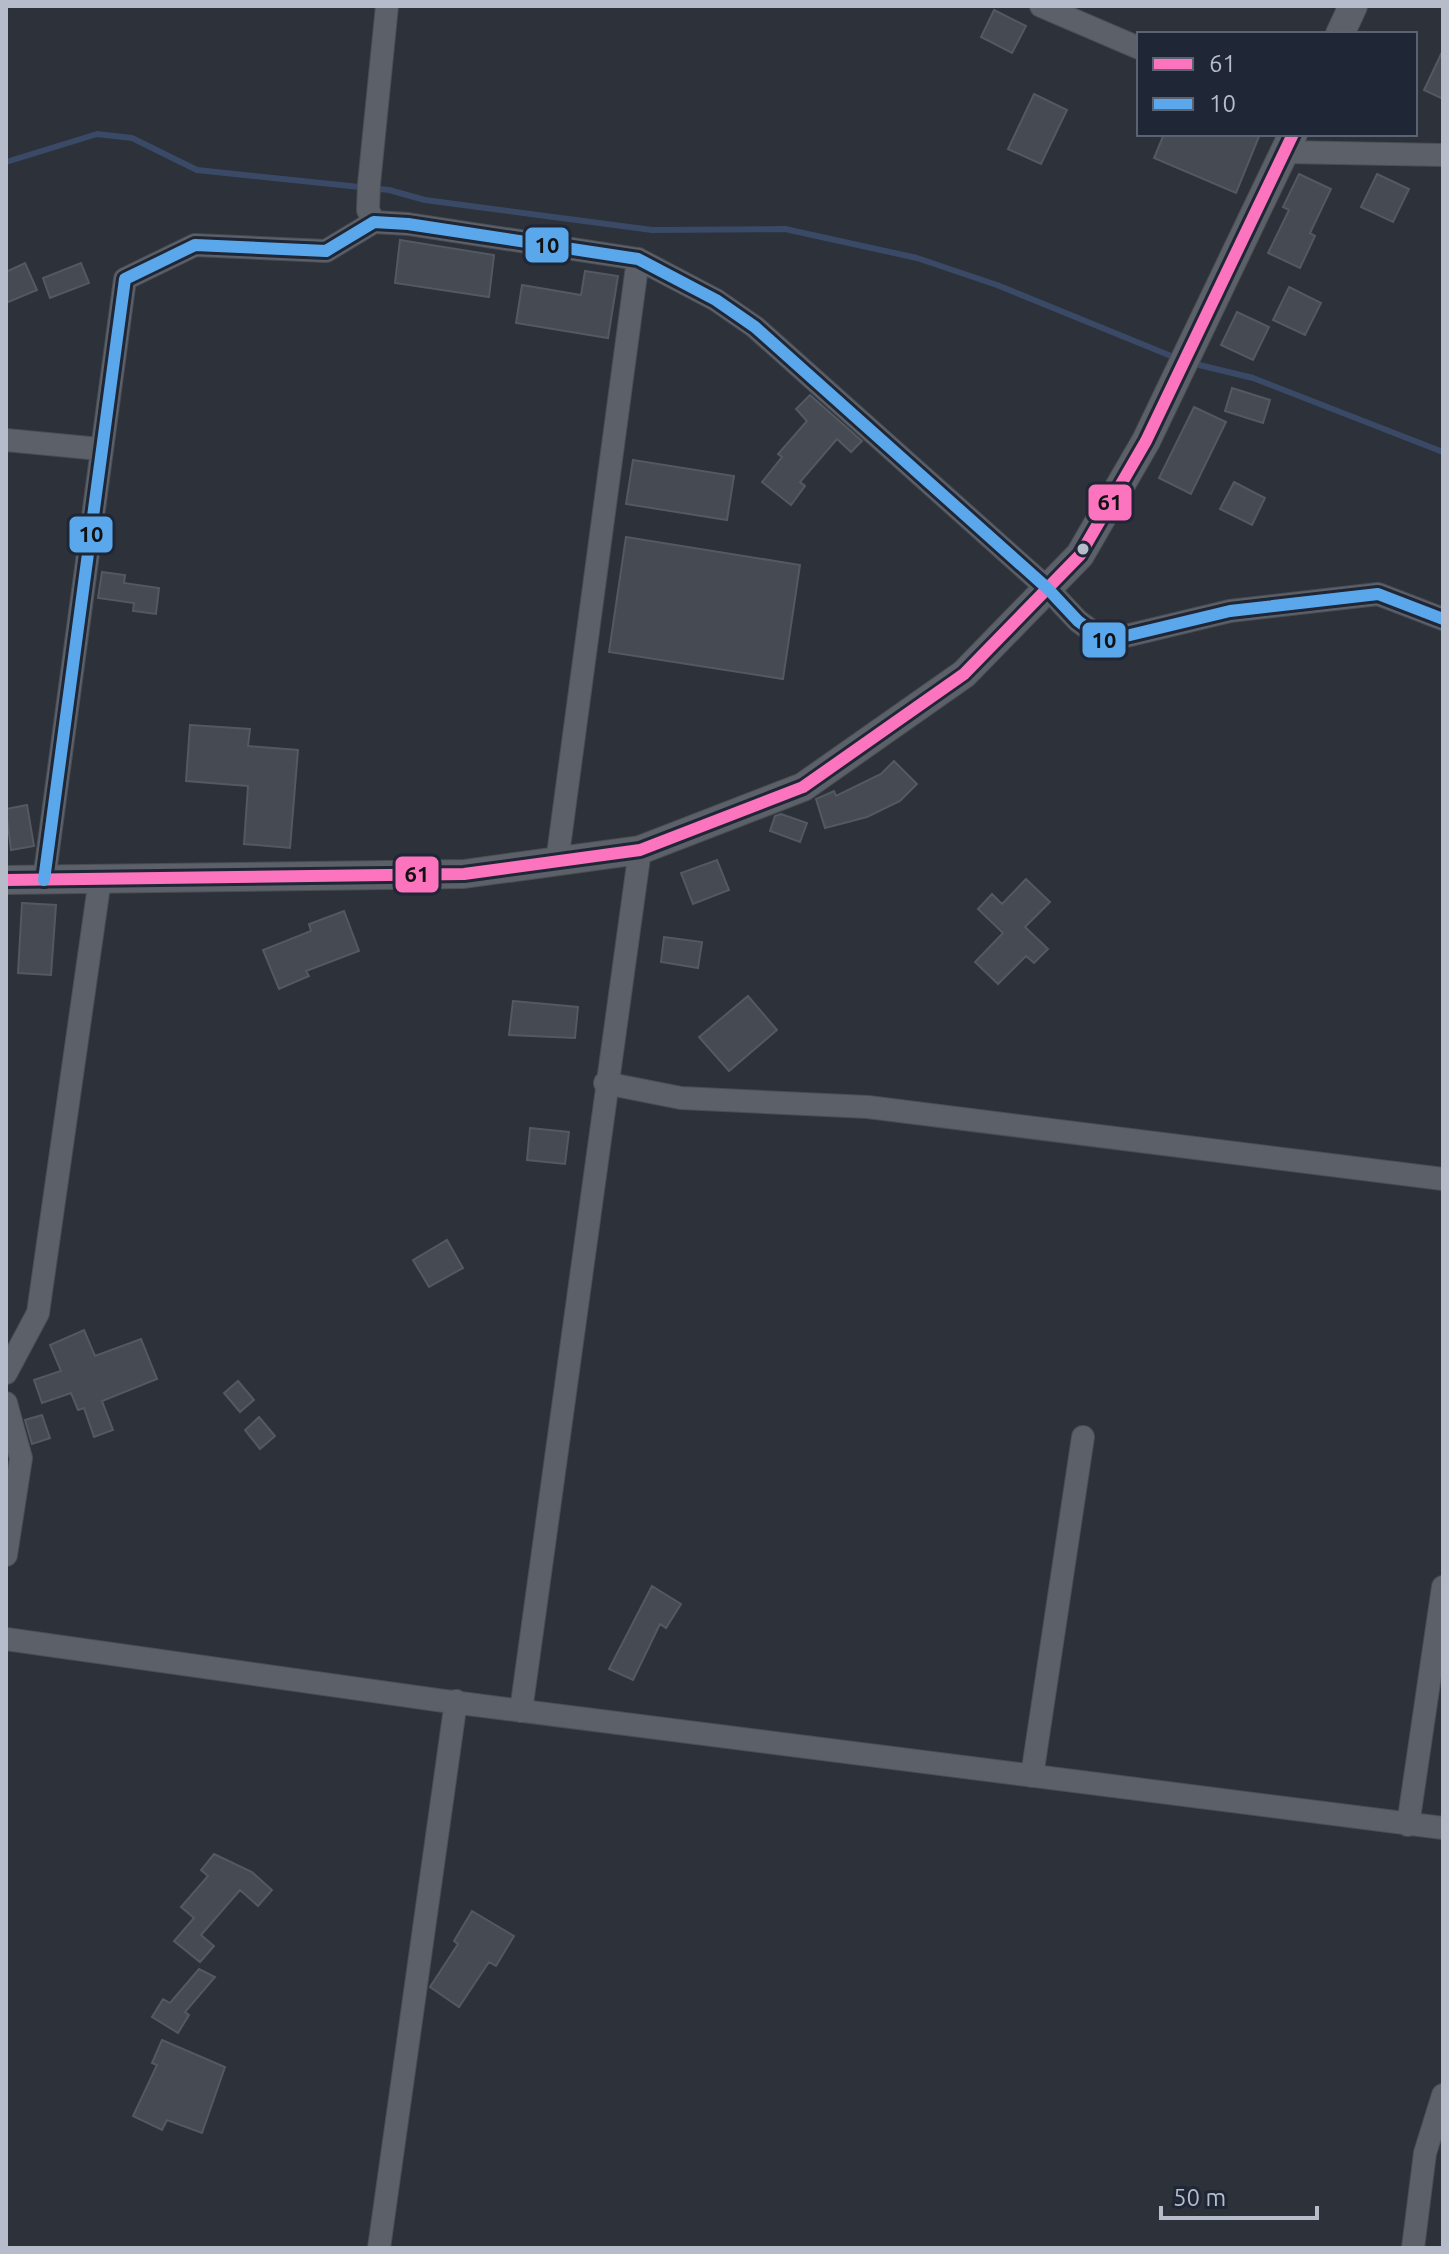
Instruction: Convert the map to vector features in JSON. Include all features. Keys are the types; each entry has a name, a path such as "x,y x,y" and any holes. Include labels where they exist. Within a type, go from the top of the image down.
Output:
{"street":[{"path":"374,222 368,210 369,184 387,6"},
{"path":"1041,6 1137,47"},
{"path":"1341,32 1353,6"},
{"path":"6,880 464,874 640,850 803,787 964,674 1080,555 1146,441 1289,143 1443,155"},
{"path":"44,880 125,279 195,245 326,251 374,222 638,259 716,300 755,327 1047,588 1078,621 1105,641 1230,611 1378,594 1443,619"},
{"path":"557,862 638,259"},
{"path":"6,440 100,449"},
{"path":"521,1711 605,1083 640,850"},
{"path":"6,1373 38,1313 100,879"},
{"path":"605,1083 681,1098 868,1107 1443,1179"},
{"path":"6,1403 21,1458 6,1555"},
{"path":"1032,1776 1083,1437"},
{"path":"1408,1825 1443,1587"},
{"path":"6,1639 521,1711 1443,1828"},
{"path":"379,2248 456,1701"},
{"path":"1413,2248 1425,2153 1443,2095"}],"building":[{"path":"994,10 1026,26 1012,53 981,37"},
{"path":"1443,50 1443,99 1424,90"},
{"path":"1034,94 1067,110 1041,164 1008,149"},
{"path":"1163,136 1259,136 1236,193 1154,158"},
{"path":"1299,174 1331,189 1310,233 1315,236 1300,268 1268,253 1289,210 1283,207"},
{"path":"1377,174 1409,189 1393,222 1361,207"},
{"path":"400,240 494,255 489,297 395,283"},
{"path":"25,263 37,290 6,303 6,272"},
{"path":"81,263 89,283 50,298 43,278"},
{"path":"585,271 618,276 608,338 516,323 522,285 581,295"},
{"path":"1289,287 1321,303 1305,335 1273,320"},
{"path":"1237,312 1269,327 1253,360 1221,345"},
{"path":"1232,388 1270,400 1263,423 1225,411"},
{"path":"810,395 862,441 851,452 837,439 800,482 805,486 791,505 762,482 782,457 778,454 807,421 796,409"},
{"path":"1194,407 1226,422 1191,494 1159,478"},
{"path":"633,460 734,476 727,520 626,504"},
{"path":"1234,482 1265,498 1252,525 1220,509"},
{"path":"626,537 800,565 783,679 609,652"},
{"path":"102,572 125,575 124,583 159,588 156,614 133,611 134,603 98,598"},
{"path":"190,725 250,729 248,746 298,750 290,848 244,844 248,786 186,781"},
{"path":"894,761 917,784 900,801 867,817 825,828 816,799 834,791 836,796 881,774"},
{"path":"27,805 34,846 11,850 6,809"},
{"path":"781,814 807,823 800,842 770,831 775,816"},
{"path":"717,860 729,890 693,904 681,873"},
{"path":"1026,879 1050,902 1025,927 1048,949 1034,963 1026,956 998,984 975,962 1003,933 978,909 992,894 1002,904"},
{"path":"22,903 56,905 51,975 18,973"},
{"path":"344,911 359,951 306,971 309,976 279,989 263,950 311,931 309,924"},
{"path":"664,937 702,942 698,968 661,962"},
{"path":"748,996 777,1030 729,1071 699,1037"},
{"path":"513,1001 578,1007 575,1038 509,1035"},
{"path":"530,1128 569,1132 565,1164 527,1160"},
{"path":"447,1240 463,1268 429,1287 413,1260"},
{"path":"84,1330 95,1356 141,1339 157,1379 102,1401 113,1430 94,1437 84,1408 78,1410 71,1393 42,1403 34,1380 61,1371 50,1345"},
{"path":"238,1381 254,1400 240,1412 224,1393"},
{"path":"42,1415 50,1438 32,1444 25,1420"},
{"path":"259,1417 275,1436 260,1449 245,1430"},
{"path":"652,1586 681,1604 666,1628 660,1624 633,1680 609,1669"},
{"path":"214,1854 252,1872 272,1890 258,1906 240,1890 201,1935 214,1946 200,1962 174,1941 194,1918 181,1907 208,1876 201,1870"},
{"path":"472,1911 514,1936 496,1966 489,1962 459,2007 430,1987 458,1944 454,1941"},
{"path":"199,1969 215,1977 185,2012 189,2015 178,2033 152,2017 163,1999 170,2003"},
{"path":"162,2040 225,2067 202,2133 167,2120 162,2130 133,2116 157,2065 152,2063"}],"waterway":[{"path":"6,162 97,134 132,138 197,170 389,190 425,200 652,230 785,229 917,258 997,285 1176,358"},
{"path":"1191,363 1253,378 1443,452"}],"transit line":[{"name":"61","path":"6,880 464,874 640,850 803,787 964,674 1080,555 1146,441 1292,136"},
{"name":"10","path":"44,880 125,279 195,245 326,251 374,222 408,224 638,259 716,300 755,327 1047,588 1078,621 1105,641 1230,611 1378,594 1443,619"}]}
